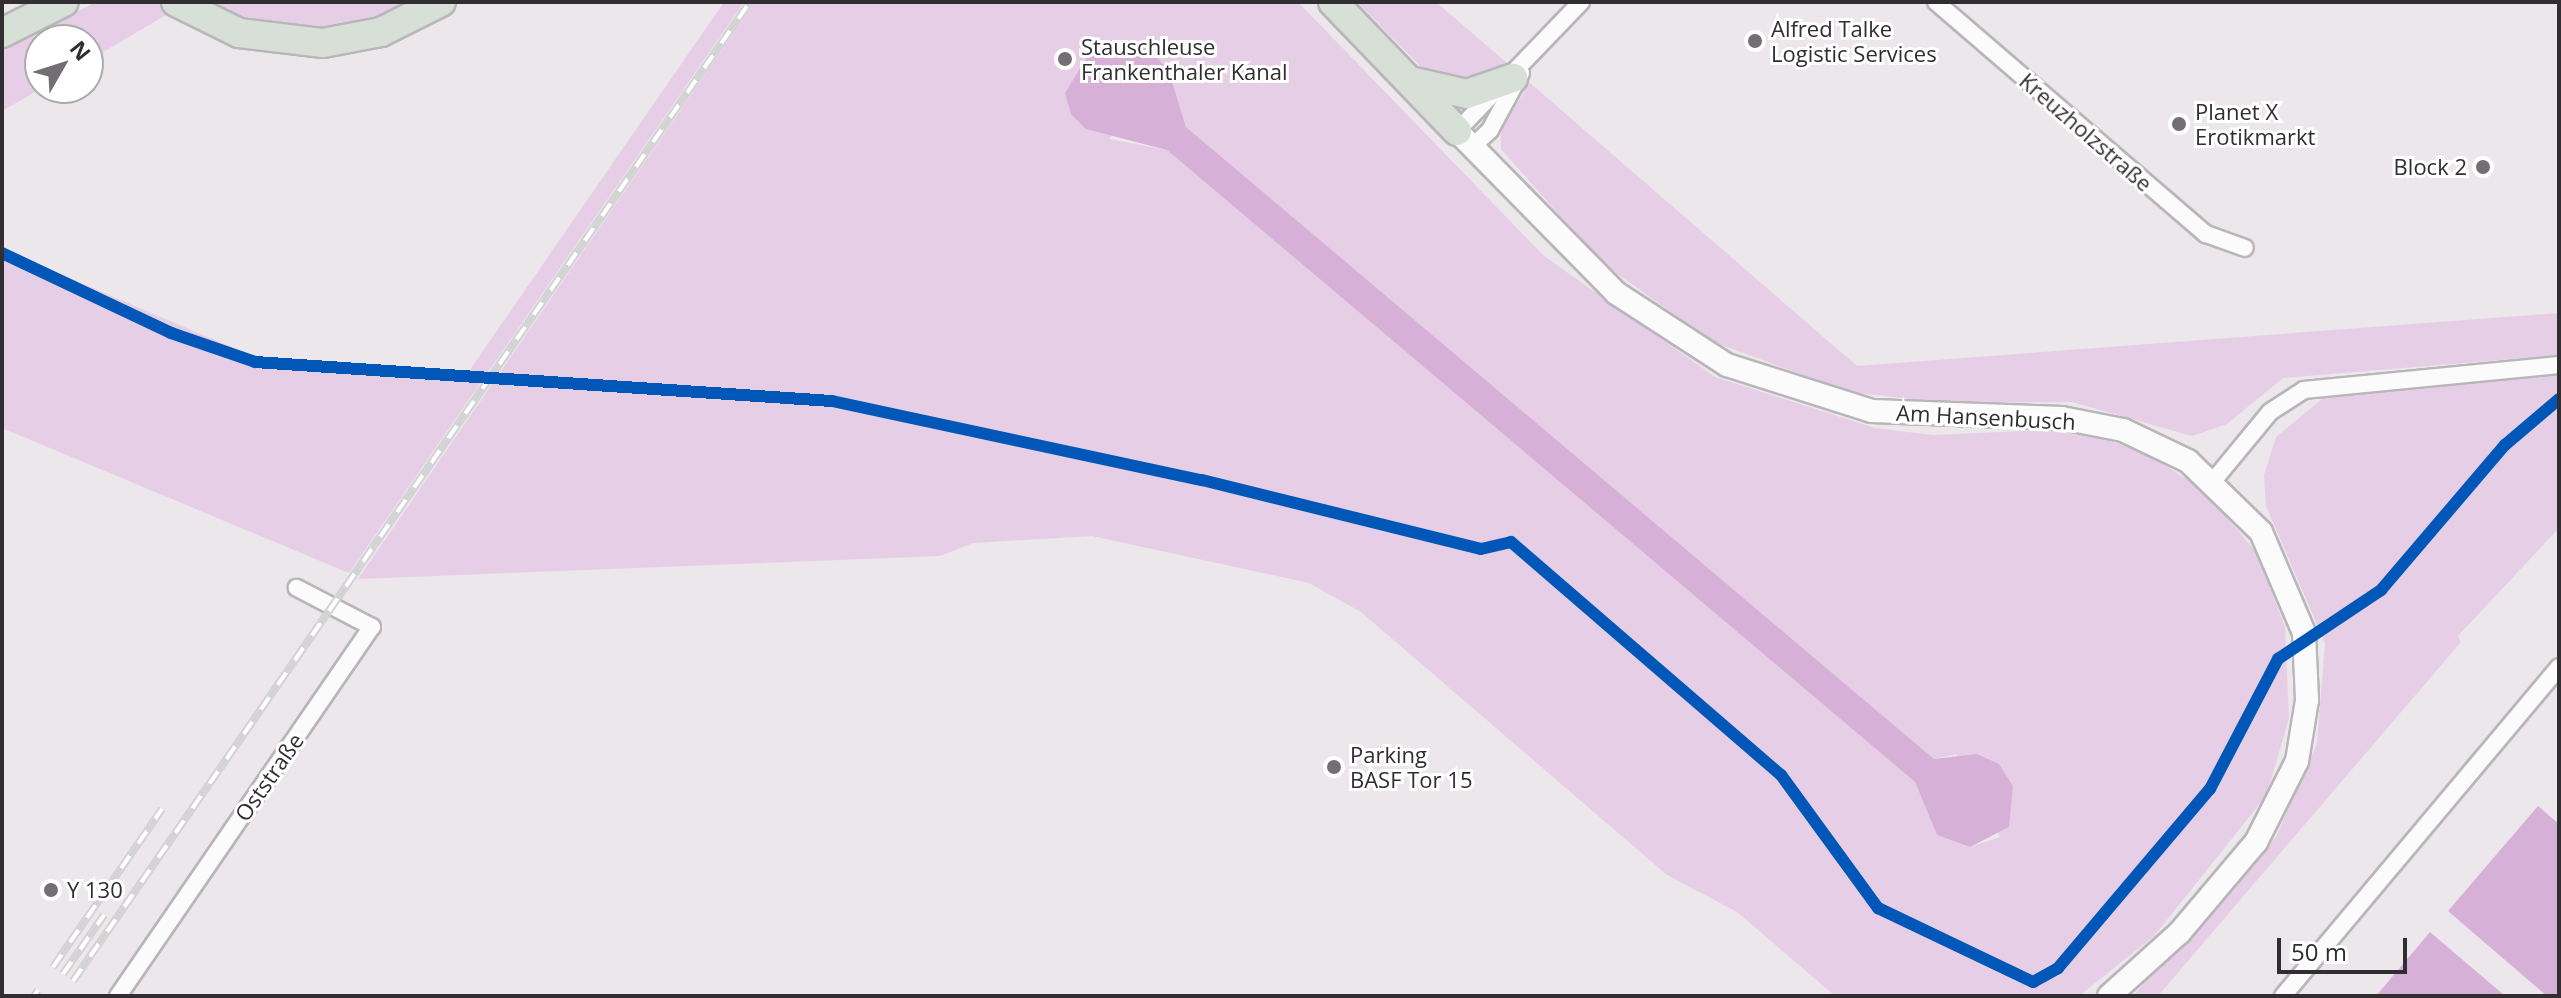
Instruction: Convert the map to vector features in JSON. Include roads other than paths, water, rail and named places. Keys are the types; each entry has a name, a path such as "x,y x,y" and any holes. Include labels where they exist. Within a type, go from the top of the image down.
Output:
{"highway":[{"path":"2,33 64,2"},
{"path":"176,2 239,33 323,43 381,32 441,2"},
{"path":"1333,2 1464,139"},
{"path":"1410,81 1467,94 1518,73"}],"street":[{"path":"1464,139 1581,2"},
{"name":"Kreuzholzstraße","path":"1936,2 2206,234 2245,248"},
{"name":"Am Hansenbusch","path":"1464,139 1616,293 1727,365 1872,411 2102,424 2165,448 2214,480 2278,559 2306,642 2304,726 2275,813 2179,933 2109,996"},
{"path":"2214,480 2270,412 2304,390 2559,365"},
{"name":"Oststraße","path":"118,996 372,627 297,588"},
{"path":"2283,996 2559,667"}],"railway":[{"path":"73,981 750,2"},
{"path":"53,967 162,809"},
{"path":"63,974 104,915"},
{"path":"34,996 38,990"}],"place":[{"name":"Alfred Talke Logistic Services","path":"1755,41"},
{"name":"Stauschleuse Frankenthaler Kanal","path":"1065,59"},
{"name":"Planet X Erotikmarkt","path":"2179,124"},
{"name":"Block 2","path":"2483,167"},
{"name":"Parking BASF Tor 15","path":"1334,767"},
{"name":"Y 130","path":"51,890"}]}
